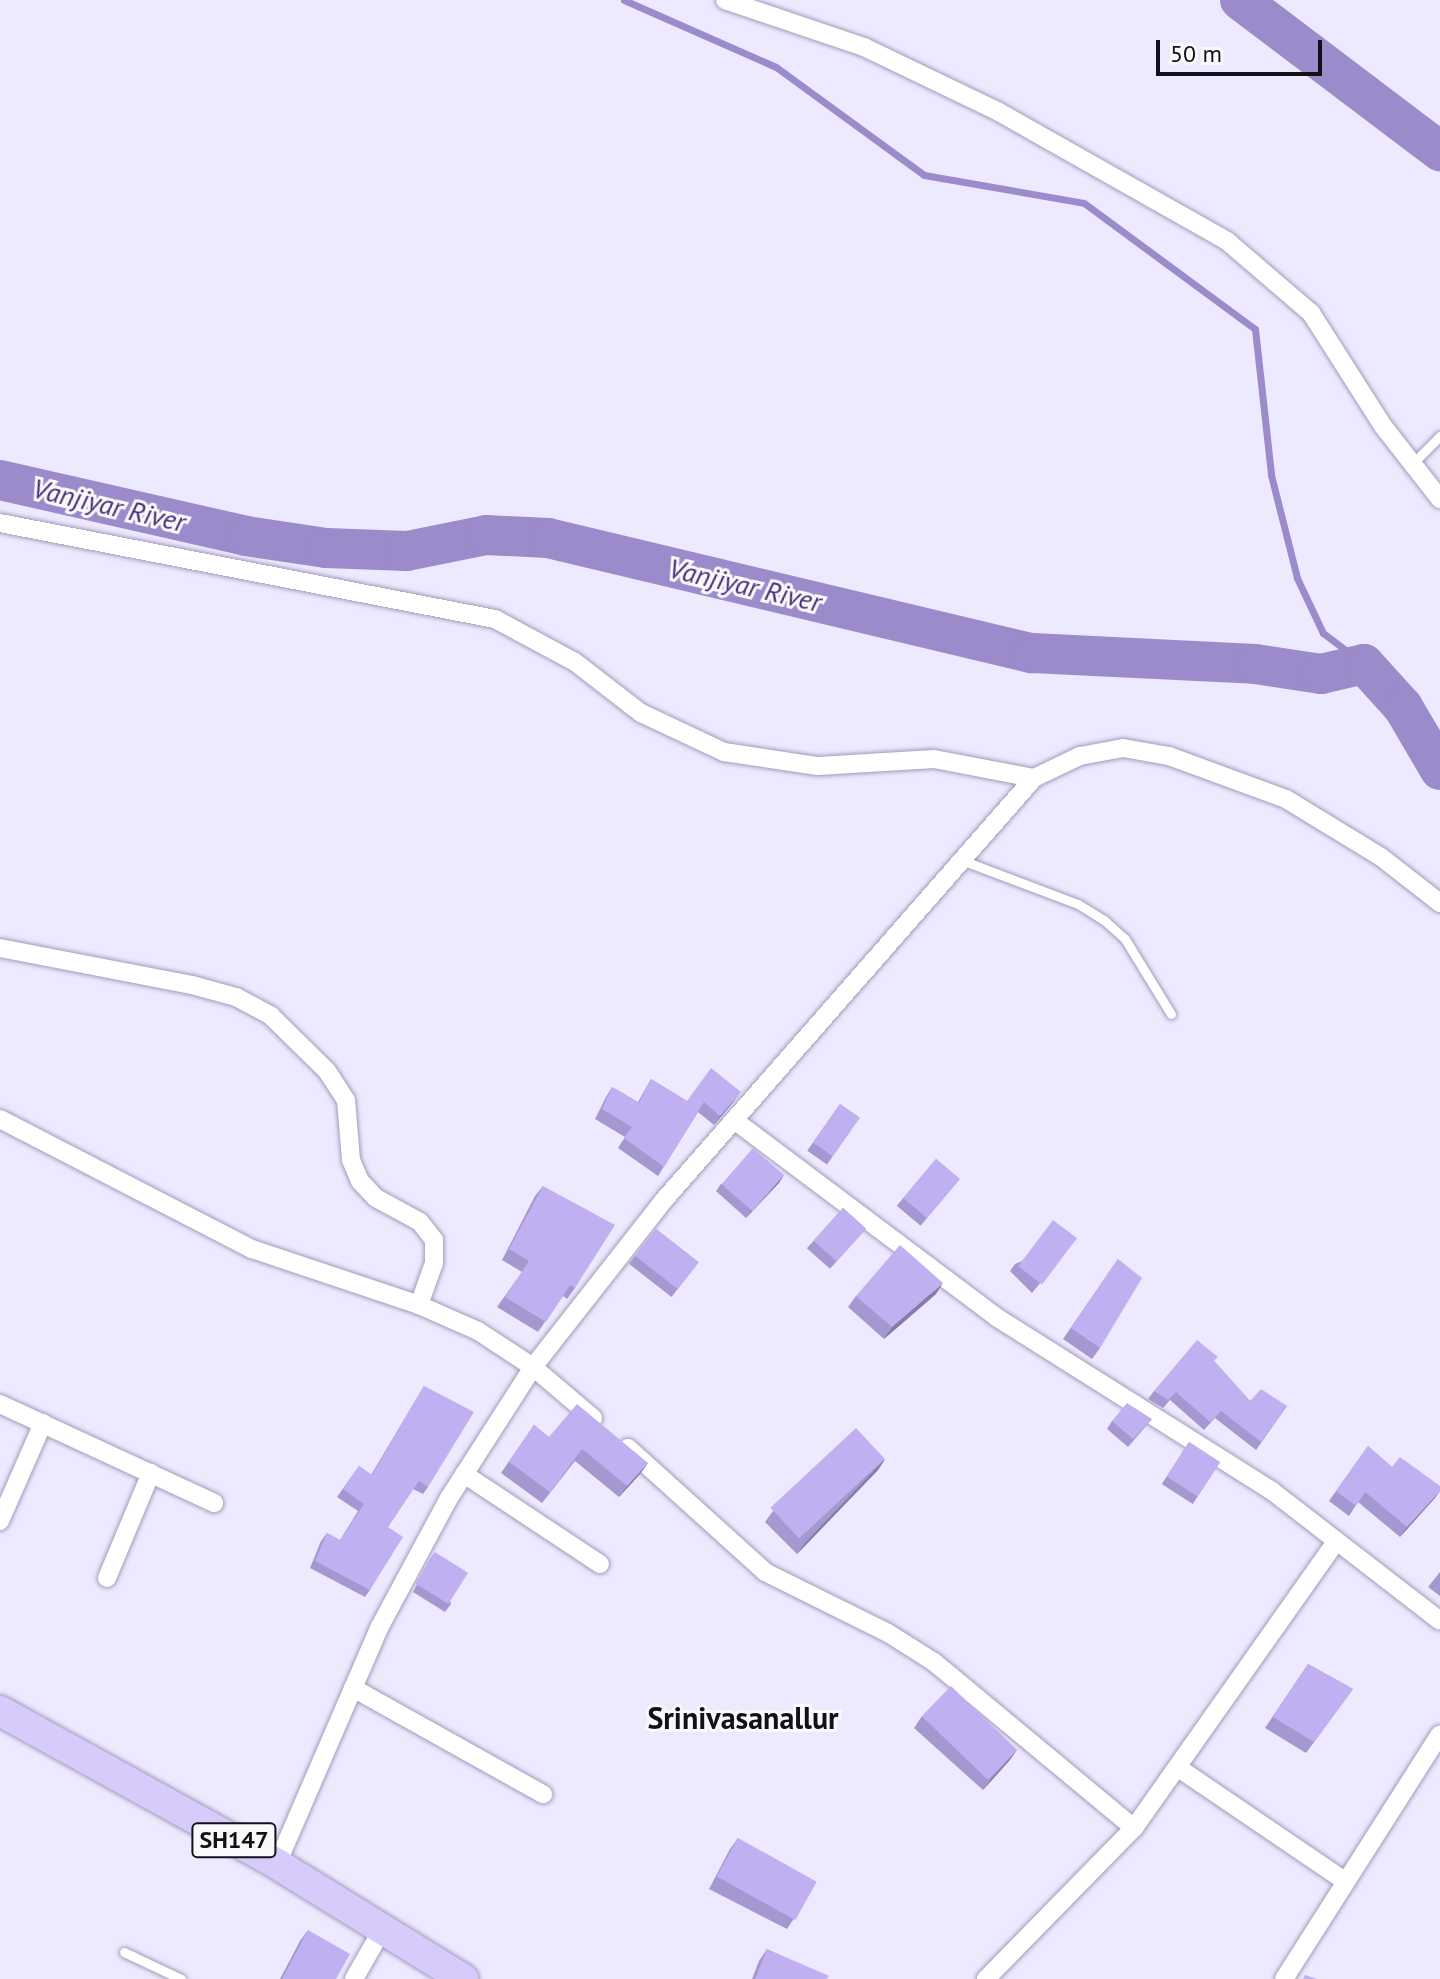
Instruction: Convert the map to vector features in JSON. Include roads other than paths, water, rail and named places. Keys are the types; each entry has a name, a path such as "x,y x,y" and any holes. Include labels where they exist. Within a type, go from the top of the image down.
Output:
{"main road":[{"name":"SH147","path":"0,1711 277,1864 463,1979"}],"street":[{"path":"725,0 864,47 986,105 1227,241 1311,313 1412,464 1440,499"},
{"path":"0,523 495,619 562,654 641,713 724,752 818,766 934,759 1034,778"},
{"path":"277,1864 379,1628 464,1474 533,1367 734,1120 1034,778 1080,756 1123,748 1181,760 1286,799 1381,857 1440,903"},
{"path":"0,948 192,985 236,997 271,1016 319,1062 346,1100 351,1160 360,1181 376,1198 420,1222 434,1240 434,1263 419,1305"},
{"path":"0,1119 252,1249 419,1305 478,1331 533,1367 765,1572 888,1633 934,1662 1134,1828"},
{"path":"734,1120 996,1317 1272,1491 1440,1621"},
{"path":"0,1404 214,1503"},
{"path":"0,1521 43,1423"},
{"path":"107,1578 151,1473"},
{"path":"464,1474 600,1564"},
{"path":"986,1979 1134,1828 1336,1542"},
{"path":"353,1688 543,1794"},
{"path":"1290,1978 1346,1882 1440,1734"},
{"path":"1177,1767 1346,1882"},
{"path":"354,1979 382,1930"}],"lane":[{"path":"1412,464 1440,436"},
{"path":"964,861 1078,904 1104,920 1125,939 1171,1014"},
{"path":"124,1952 181,1979"}],"waterway":[{"path":"624,0 776,67 924,175 1084,203 1255,329 1271,475 1297,578 1323,633 1364,664"},
{"path":"1240,0 1440,151"},
{"name":"Vanjiyar River","path":"0,480 246,536 326,548 407,551 486,535 548,538 1032,653 1255,664 1321,674 1364,664 1403,707 1440,770"}],"district":[{"name":"Srinivasanallur","path":"743,1718"}]}
